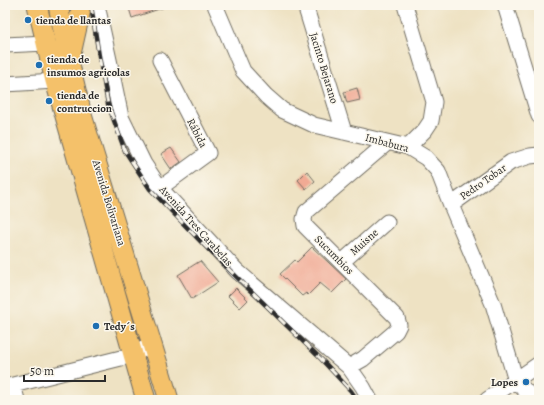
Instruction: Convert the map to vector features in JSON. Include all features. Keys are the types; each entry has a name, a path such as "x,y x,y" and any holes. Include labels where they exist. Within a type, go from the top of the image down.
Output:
{"main road":[{"name":"Avenida Bolivariana","path":"37,5 55,81 146,400"},
{"name":"Avenida Bolivariana","path":"58,5 82,115 169,400"},
{"path":"69,61 82,5"}],"street":[{"name":"Avenida Tres Carabelas","path":"97,5 121,117 144,164 160,188 238,271 349,367 370,400"},
{"name":"Imbabura","path":"215,5 243,71 266,96 282,110 314,125 408,147 426,158 438,171 493,304 516,381 534,400"},
{"name":"Jacinto Bejarano","path":"305,5 344,132"},
{"path":"405,5 434,102 431,121 425,130 408,147"},
{"path":"505,5 539,116"},
{"path":"5,45 46,43"},
{"name":"Rábida","path":"160,60 208,153 160,188"},
{"path":"5,84 55,81"},
{"name":"Sucumbios","path":"349,367 363,359 396,331 399,325 397,318 305,226 304,219 306,212 387,143"},
{"name":"Pedro Tobar","path":"451,205 511,162 530,156 539,155"},
{"name":"Muisne","path":"342,262 387,222"},
{"path":"17,400 9,386 133,355 152,344"},
{"path":"487,400 539,364"}],"building":[{"path":"128,5 165,5 165,7 132,18"},
{"path":"357,88 360,100 347,103 344,92"},
{"path":"171,148 181,162 171,169 161,154"},
{"path":"307,171 315,181 306,189 298,180"},
{"path":"312,247 346,279 332,293 320,283 308,295 306,293 302,296 280,274 295,260 297,262"},
{"path":"200,261 218,282 192,299 178,275"},
{"path":"236,288 248,300 240,308 228,296"}],"railway":[{"path":"91,5 108,104 125,151 150,189 205,246 321,359 351,391 357,400"}],"place":[{"name":"tienda de llantas","path":"28,20"},
{"name":"tienda de insumos agricolas","path":"39,65"},
{"name":"tienda de contruccion","path":"49,101"},
{"name":"Tedy´s","path":"96,326"},
{"name":"Lopes","path":"526,382"}]}
